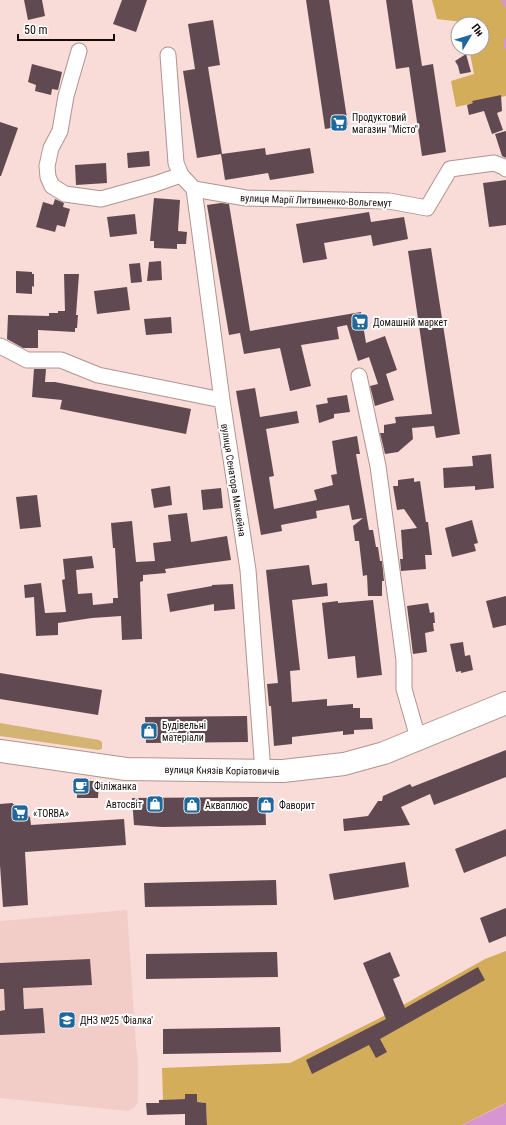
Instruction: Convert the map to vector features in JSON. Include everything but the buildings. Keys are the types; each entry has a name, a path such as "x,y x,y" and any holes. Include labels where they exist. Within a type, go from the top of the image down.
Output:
{"main road":[{"name":"вулиця Князів Коріатовичів","path":"0,751 126,769 263,772 282,771 344,764 384,752 506,703"}],"street":[{"path":"79,51 66,96 60,131 51,148 47,166 48,177 52,186 66,194 101,199 181,175"},
{"path":"168,54 176,163 181,175 194,189"},
{"name":"вулиця Марії Литвиненко-Вольгемут","path":"194,189 246,198 389,201 427,208 450,169 494,164 506,169"},
{"name":"вулиця Сенатора Маккейна","path":"194,189 222,400 248,570 263,772"},
{"path":"0,346 27,360 61,360 98,375 222,400"},
{"path":"358,376 378,466 404,660 404,689 418,738"}],"shaded area":[{"path":"432,0 506,0 506,96 456,107 451,81 474,74 471,56 490,56 490,16 450,16 450,21 437,19"},
{"path":"0,723 99,740 102,742 102,749 98,750 0,736"},
{"name":"ДНЗ №25 'Фіалка'","path":"127,910 138,1060 138,1102 134,1108 128,1111 0,1098 0,921"},
{"path":"506,951 506,1103 462,1125 207,1125 206,1103 197,1102 196,1094 185,1094 185,1099 163,1100 162,1068 290,1063 380,1018 485,959"},
{"path":"506,1103 506,1125 462,1125 501,1106"}],"waterway":[{"path":"503,0 506,6"},
{"path":"506,40 506,47"}],"place":[{"name":"Продуктовий магазин \"Місто\"","path":"339,123"},
{"name":"Домашній маркет","path":"360,322"},
{"name":"Будівельні матеріали","path":"149,731"},
{"name":"Філіжанка","path":"81,786"},
{"name":"Автосвіт","path":"155,804"},
{"name":"Акваплюс","path":"192,805"},
{"name":"Фаворит","path":"266,805"},
{"name":"«TORBA»","path":"20,813"},
{"name":"ДНЗ №25 'Фіалка'","path":"67,1020"}]}
